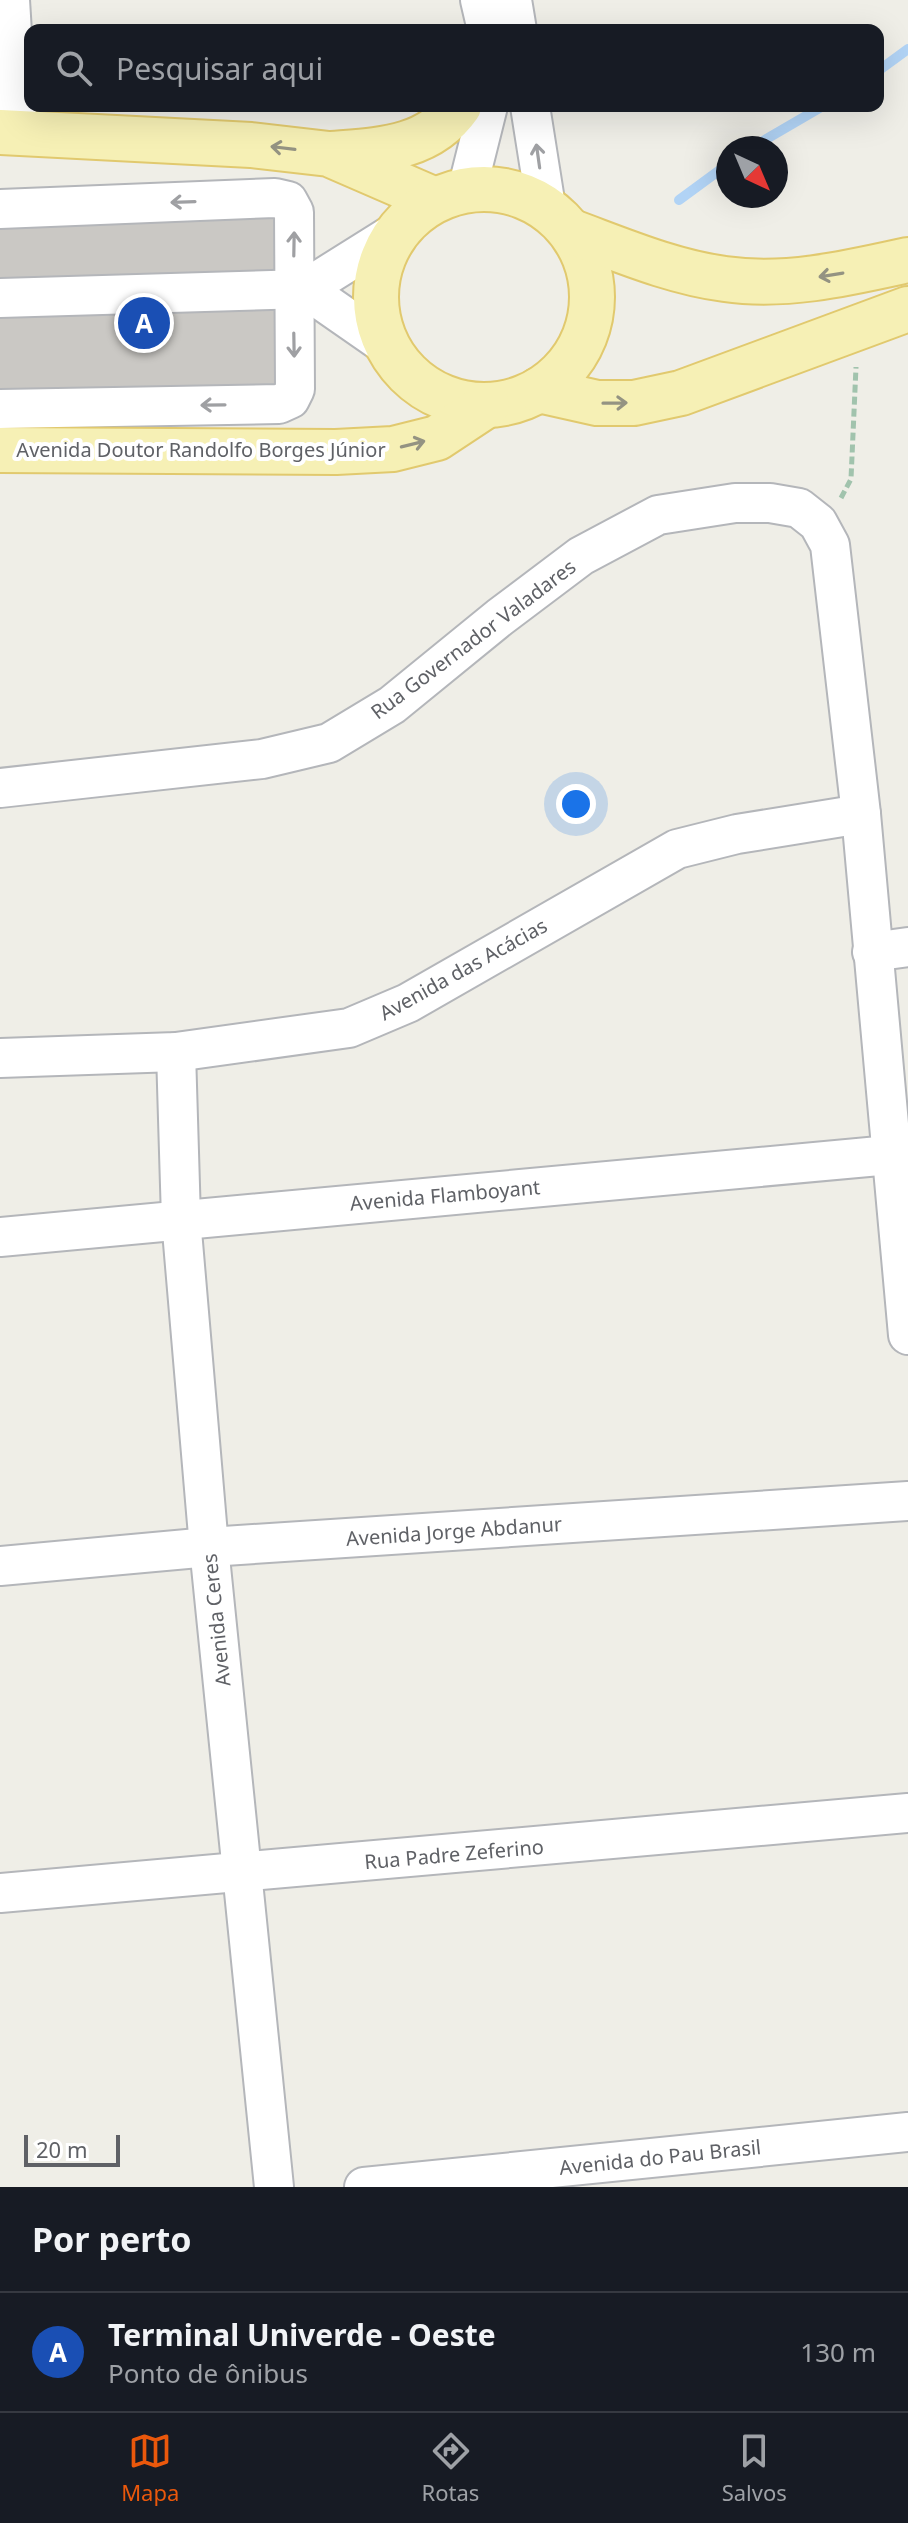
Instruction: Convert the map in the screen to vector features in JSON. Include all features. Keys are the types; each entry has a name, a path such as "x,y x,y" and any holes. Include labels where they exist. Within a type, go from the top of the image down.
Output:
{"main road":[{"path":"9,131 251,145 329,154 386,149 418,140 448,122 455,112"},
{"path":"329,154 451,195"},
{"path":"559,219 586,258 593,288 590,319 580,347 562,372 539,390 514,401 487,405 457,402 429,390 405,371 387,346 377,315 377,281 387,250 399,230 415,213 451,195 495,189 521,194 559,219 659,264 725,279 789,281 908,260"},
{"path":"539,390 597,403 634,403 681,393 885,321"},
{"name":"Avenida Doutor Randolfo Borges Júnior","path":"0,450 336,452 393,449 437,438 487,405"}],"street":[{"path":"9,131 10,0"},
{"path":"480,0 486,24"},
{"path":"512,0 516,24"},
{"path":"451,195 486,112"},
{"path":"532,112 559,219"},
{"path":"0,209 282,198 288,201 294,212 299,288 295,389 284,403 0,409"},
{"path":"0,298 299,288 399,230"},
{"path":"299,288 387,346"},
{"name":"Rua Governador Valadares","path":"0,788 262,759 329,743 392,705 581,556 658,515 735,503 770,503 808,516"},
{"path":"808,516 830,545 861,814 890,950 890,1155 908,1335"},
{"name":"Avenida das Acácias","path":"0,1058 176,1052 349,1028 408,1003 677,849 737,834 861,814"},
{"name":"Avenida Ceres","path":"176,1052 181,1219 209,1547 274,2187"},
{"name":"Avenida Flamboyant","path":"0,1237 890,1155"},
{"name":"Avenida Jorge Abdanur","path":"0,1566 209,1547 908,1501"},
{"name":"Rua Padre Zeferino","path":"0,1893 908,1813"},
{"name":"Avenida do Pau Brasil","path":"364,2187 908,2132"}],"path":[{"path":"808,516 837,504 851,479 857,367 885,321"}],"building":[{"path":"285,208 289,391 0,395 0,217"}],"waterway":[{"path":"884,67 908,49"},
{"path":"772,136 813,112"},
{"path":"679,200 716,173"}],"place":[{"name":"Terminal Univerde - Oeste","path":"144,323"}]}
